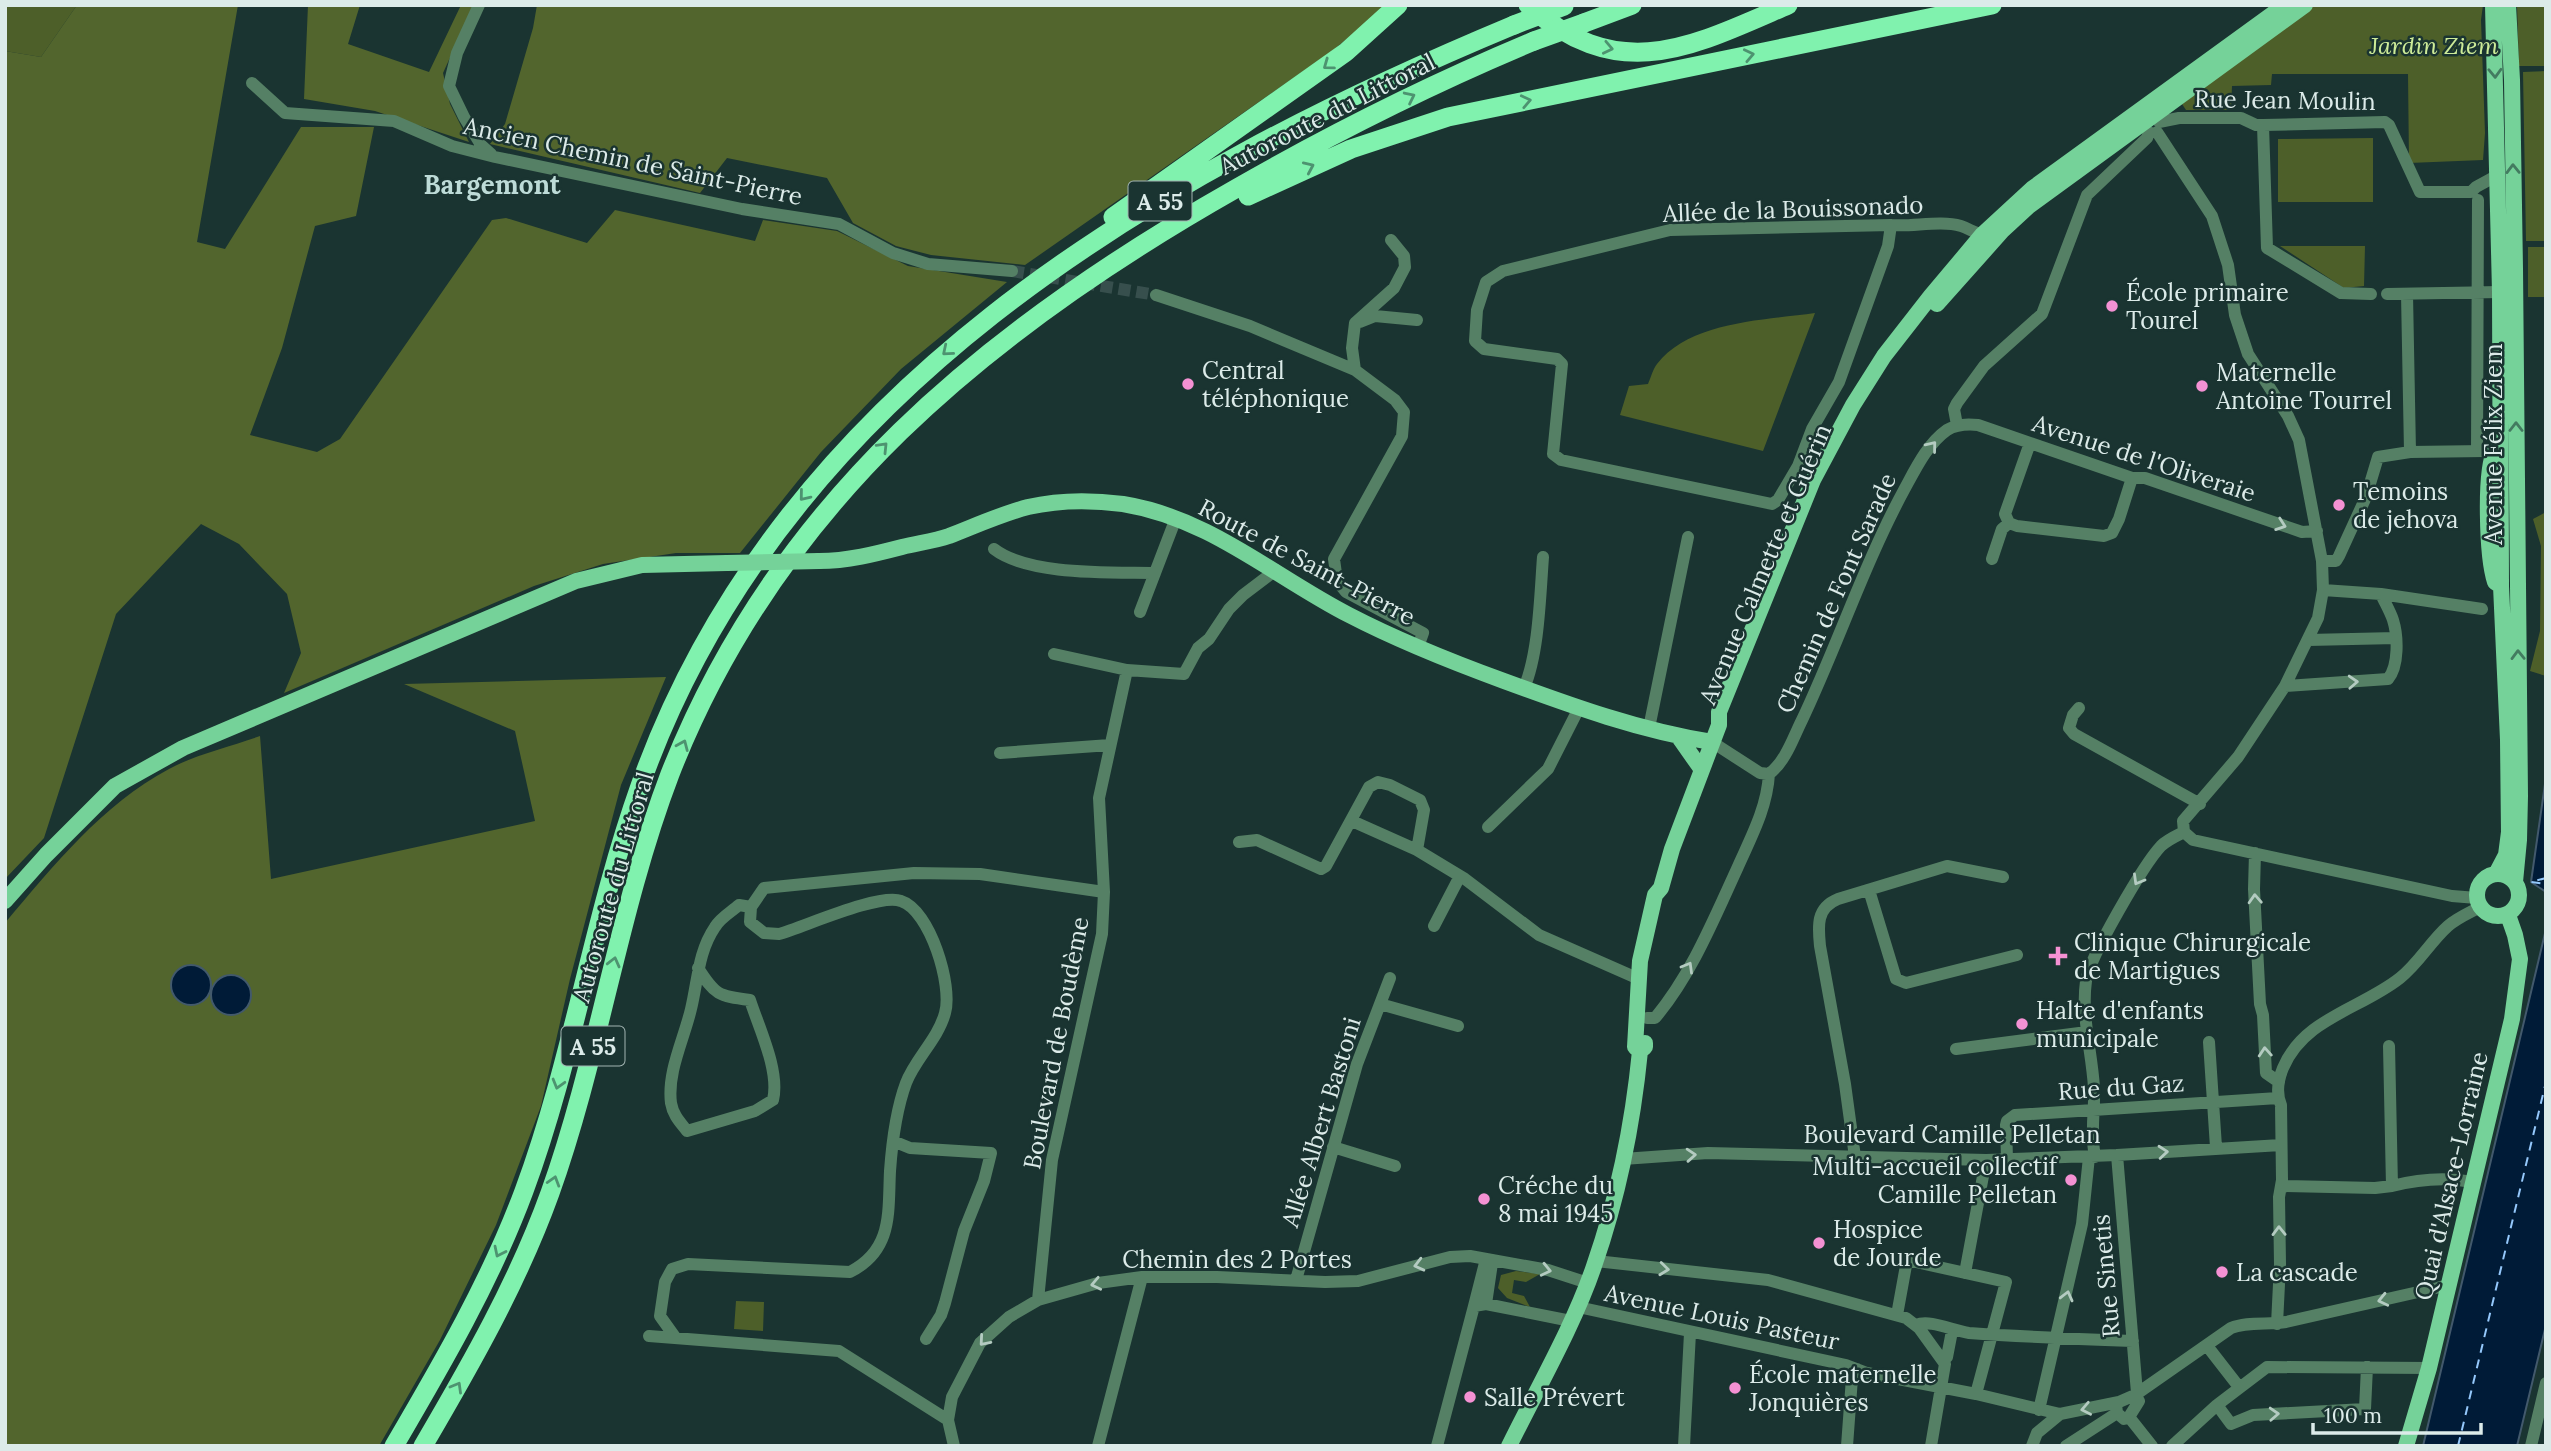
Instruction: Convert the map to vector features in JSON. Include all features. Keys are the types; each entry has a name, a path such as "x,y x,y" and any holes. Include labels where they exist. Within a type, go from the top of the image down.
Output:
{"highway":[{"path":"984,321 1124,208 1346,52 1398,5"},
{"path":"1528,5 1570,36 1611,50 1635,52 1659,52 1698,44 1788,5"},
{"name":"Autoroute du Littoral","path":"423,1446 504,1303 550,1193 583,1084 637,874 670,776 696,713 736,636 806,536 878,453 957,378 1054,302 1179,220 1289,158 1426,89 1534,41 1632,5"},
{"path":"1054,302 1261,189 1351,149 1394,134 1448,117 1992,5"},
{"name":"Autoroute du Littoral","path":"394,1446 485,1280 525,1189 557,1087 616,860 636,796 668,719 699,656 745,576 818,480 848,444 897,395 984,321 1091,244 1205,175 1357,94 1514,25 1565,6"}],"main road":[{"name":"Avenue Calmette et Guérin","path":"1509,1446 1574,1314 1596,1261 1623,1159 1636,1096 1640,1051 1645,1047 1642,1018 1644,935 1655,895 1661,888 1672,849 1712,742 1719,725 1729,715 1809,505 1859,404 1920,322 2002,231 2053,187 2150,122 2285,5"},
{"name":"Avenue Calmette et Guérin","path":"1719,725 1718,715 1813,480 1832,442 1884,356 1982,235 2056,170 2150,122 2172,102 2305,5"},
{"name":"Avenue Félix Ziem","path":"2493,5 2500,292 2488,475 2490,566 2495,582 2501,586 2509,832 2506,855 2496,874"},
{"name":"Avenue Félix Ziem","path":"2508,5 2515,269 2520,784 2515,882"},
{"name":"Route de Saint-Pierre","path":"5,901 46,855 115,786 183,748 576,581 642,565 826,561 870,556 946,537 1030,506 1068,502 1113,503 1176,518 1235,545 1345,613 1418,647 1579,708 1678,736 1712,742"},
{"path":"1678,736 1704,765"},
{"path":"2503,874 2515,882 2520,894 2519,900 2508,915 2495,917 2484,912 2479,902 2480,885 2484,879 2503,874"},
{"name":"Quai d'Alsace-Lorraine","path":"2406,1446 2429,1368 2516,997 2520,959 2508,915"}],"street":[{"path":"479,5 457,52 449,86 454,101 481,145 495,157"},
{"name":"Ancien Chemin de Saint-Pierre","path":"252,83 285,113 394,121 452,146 495,157 741,209 839,224 893,253 928,264 1012,271"},
{"name":"Rue Jean Moulin","path":"2172,102 2179,118"},
{"name":"Rue Jean Moulin","path":"2150,122 2179,118 2241,118 2263,125 2385,122 2389,125 2420,192 2475,196"},
{"path":"1957,425 1954,409 1956,403 1984,366 2033,324 2047,302 2087,195 2147,138 2150,122"},
{"path":"2150,122 2212,216 2228,265 2235,315 2248,354 2288,416 2299,440 2322,561 2323,590 2318,618 2285,686 2238,757 2183,821 2184,832 2193,840 2479,902"},
{"path":"2263,125 2267,247 2341,293 2371,294"},
{"path":"2498,175 2475,196 2498,208"},
{"name":"Avenue Félix Ziem","path":"2475,196 2478,292 2491,451"},
{"name":"Allée de la Bouissonado","path":"1891,225 1888,246 1839,383 1812,429 1798,466 1778,500 1772,504 1561,460 1553,454 1562,364 1557,359 1485,349 1475,341 1477,310 1486,282 1503,271 1671,230 1891,225 1960,225 1982,235 2002,231"},
{"path":"1360,322 1363,314 1394,288 1405,267 1404,256 1391,240"},
{"path":"2386,294 2500,292"},
{"path":"2407,293 2410,452"},
{"path":"1156,295 1250,326 1355,370 1395,400 1404,412 1402,436 1334,559 1337,581 1346,593 1423,634 1418,647"},
{"path":"1355,370 1352,348 1355,323 1375,316 1417,320"},
{"name":"Avenue de l'Oliveraie","path":"1957,425 1978,425 2302,532 2317,531"},
{"name":"Chemin de Font Sarade","path":"1769,774 1783,760 1828,661 1870,558 1918,465 1944,432 1957,425"},
{"path":"2030,443 2005,514 2009,523 2017,526 2104,536 2112,533 2132,478"},
{"path":"2322,561 2336,561 2350,536 2378,457 2410,452 2491,451"},
{"path":"1140,612 1176,518"},
{"path":"1992,559 2002,528 2009,523"},
{"path":"1649,728 1688,537"},
{"path":"994,549 1005,557 1034,566 1091,572 1155,573"},
{"path":"1524,688 1537,622 1543,557"},
{"path":"1054,654 1127,670 1184,674 1198,648 1209,639 1229,609 1276,570"},
{"path":"2323,590 2381,594 2482,609"},
{"path":"2285,686 2388,680 2394,672 2396,638 2393,619 2381,594"},
{"path":"2308,640 2396,638"},
{"name":"Boulevard de Boudème","path":"1038,1300 1052,1160 1102,933 1104,892 1099,797 1127,670"},
{"path":"1488,827 1548,769 1579,708"},
{"path":"2079,708 2073,715 2069,728 2074,734 2200,804"},
{"path":"1719,725 1738,757"},
{"path":"1642,1018 1655,1018 1688,968 1713,922 1763,811 1769,774 1760,773 1712,742"},
{"path":"1000,753 1110,744"},
{"path":"1704,765 1738,757"},
{"path":"1239,842 1257,840 1321,869 1326,866 1369,787 1378,782 1420,800 1423,805 1417,850"},
{"path":"1352,821 1417,850 1460,876 1539,935 1644,980"},
{"path":"2039,1410 2082,1224 2092,1157 2092,1110 2095,1103 2085,1006 2086,978 2095,956 2146,866 2162,844 2184,832"},
{"path":"2255,853 2255,914 2266,1073 2279,1082"},
{"path":"1855,1157 1818,925 1823,909 1830,902 1947,866 2003,877"},
{"path":"675,1337 660,1316 665,1282 672,1269 688,1264 850,1272 866,1264 883,1239 890,1214 893,1142 906,1081 945,1013 945,991 937,948 918,911 900,900 869,903 779,934 764,933 750,922 751,907 764,888 914,873 980,874 1104,892"},
{"path":"1434,926 1460,876"},
{"path":"1869,890 1896,979 1906,983 2017,955"},
{"path":"2456,896 2456,920"},
{"path":"2277,1324 2281,1186 2278,1098 2279,1082 2286,1061 2301,1038 2329,1019 2384,990 2402,976 2456,920 2479,902"},
{"path":"698,968 708,984 722,996 750,1000 774,1076 775,1090 773,1100 755,1111 687,1131 674,1114 671,1081 691,1007 698,968 701,953 716,924 739,905 751,907"},
{"name":"Allée Albert Bastoni","path":"1296,1280 1357,1064 1390,978"},
{"path":"1380,1004 1458,1026"},
{"path":"1956,1049 2087,1032"},
{"path":"2209,1042 2216,1147"},
{"path":"2389,1046 2392,1186"},
{"name":"Rue du Gaz","path":"2007,1158 2006,1125 2012,1116 2278,1098"},
{"path":"893,1142 910,1148 991,1153 984,1181 964,1231 945,1303 926,1339"},
{"name":"Boulevard Camille Pelletan","path":"1623,1159 1708,1153 1986,1160 2092,1157 2216,1147 2281,1145"},
{"path":"1334,1146 1395,1166"},
{"name":"Rue Sinetis","path":"2117,1155 2137,1396"},
{"path":"1965,1273 1986,1160"},
{"path":"2281,1186 2375,1188 2426,1180 2473,1182"},
{"name":"Chemin des 2 Portes","path":"954,1446 948,1420 952,1397 980,1343 1009,1317 1038,1300 1098,1283 1142,1277 1217,1276 1325,1283 1358,1280 1450,1257 1470,1256 1548,1270 1588,1283"},
{"path":"1898,1315 1907,1259 2006,1282 1976,1394"},
{"path":"1437,1446 1480,1305 1489,1260"},
{"path":"1596,1261 1768,1280 1898,1315 1916,1325 1944,1360"},
{"path":"1098,1446 1142,1277"},
{"path":"2066,1446 2121,1411 2137,1396 2231,1328 2245,1324 2277,1324 2449,1285"},
{"name":"Avenue Louis Pasteur","path":"1480,1305 1574,1314 1690,1333 2060,1414"},
{"path":"1916,1325 1923,1322 1954,1331 1992,1335 2133,1341"},
{"path":"2032,1446 2037,1433 2060,1414 2121,1411 2137,1396 2241,1331 2245,1324"},
{"path":"1931,1446 1944,1360 1954,1331"},
{"path":"1684,1446 1690,1333"},
{"path":"649,1336 839,1350 948,1420"},
{"path":"2211,1351 2239,1387"},
{"path":"2172,1446 2239,1387 2259,1372 2273,1366 2429,1368"},
{"path":"2217,1405 2231,1424 2253,1415 2364,1409 2367,1367"},
{"path":"1847,1446 1852,1378 1857,1369"},
{"path":"2531,1446 2546,1383"},
{"path":"2121,1411 2152,1446"}],"green space":[{"path":"5,5 77,5 41,57 5,51"},
{"path":"77,5 238,5 197,242 225,249 301,127 374,127 356,216 315,226 282,348 250,435 317,452 340,439 492,220 506,218 587,243 615,210 755,241 763,220 837,231 908,266 1007,282 901,369 821,452 740,553 676,553 603,564 534,586 284,693 301,653 287,594 239,544 201,524 116,614 44,838 5,879 5,51 41,57"},
{"path":"308,5 360,5 348,44 429,72 461,5 474,5 443,73 450,104 469,142 375,111 304,99"},
{"path":"537,5 1388,5 1332,51 1025,265 931,255 896,246 853,223 827,178 727,158 700,193 490,144 505,124 533,28"},
{"name":"Jardin Ziem","path":"2315,5 2483,5 2483,160 2409,163 2408,74 2272,74 2271,85 2232,86 2231,110 2186,110 2182,104"},
{"path":"2517,5 2546,5 2546,66 2519,66"},
{"path":"2546,71 2546,241 2526,241 2523,72"},
{"path":"2373,138 2373,202 2278,202 2278,139"},
{"path":"2280,246 2365,246 2364,286 2344,288"},
{"path":"2528,247 2546,247 2546,297 2528,297"},
{"path":"1815,313 1763,451 1620,415 1629,386 1648,384 1657,364 1671,350 1689,339 1730,325"},
{"path":"2546,512 2546,676 2530,671 2540,631 2541,546 2533,519"},
{"path":"666,677 621,785 570,979 541,1106 496,1225 440,1340 379,1446 5,1446 5,923 80,838 122,800 169,769 190,759 260,736 271,879 535,821 515,731 404,684"},
{"path":"1516,1271 1540,1274 1526,1282 1514,1280 1512,1293 1524,1296 1530,1307 1507,1298 1498,1288 1501,1275"},
{"path":"736,1301 764,1302 763,1331 734,1329"}],"water":[{"path":"2546,777 2546,892 2531,882"},
{"path":"2546,929 2546,1325 2517,1446 2423,1446"},
{"path":"191,965 205,971 211,985 205,999 191,1005 177,999 171,985 177,971"},
{"path":"231,975 245,981 251,995 245,1009 231,1015 217,1009 211,995 217,981"}],"ferry route":[{"path":"2546,878 2531,882 2546,884"},
{"path":"2458,1446 2546,1082"}],"tunnel":[{"path":"1012,271 1156,295"}],"place":[{"name":"École primaire Tourel","path":"2112,306"},
{"name":"Central téléphonique","path":"1188,384"},
{"name":"Maternelle Antoine Tourrel","path":"2202,386"},
{"name":"Temoins de jehova","path":"2339,505"},
{"name":"Clinique Chirurgicale de Martigues","path":"2058,956"},
{"name":"Halte d'enfants municipale","path":"2022,1024"},
{"name":"Multi-accueil collectif Camille Pelletan","path":"2071,1180"},
{"name":"Créche du 8 mai 1945","path":"1484,1199"},
{"name":"Hospice de Jourde","path":"1819,1243"},
{"name":"La cascade","path":"2222,1272"},
{"name":"École maternelle Jonquières","path":"1735,1388"},
{"name":"Salle Prévert","path":"1470,1397"}],"district":[{"name":"Bargemont","path":"492,184"}]}
